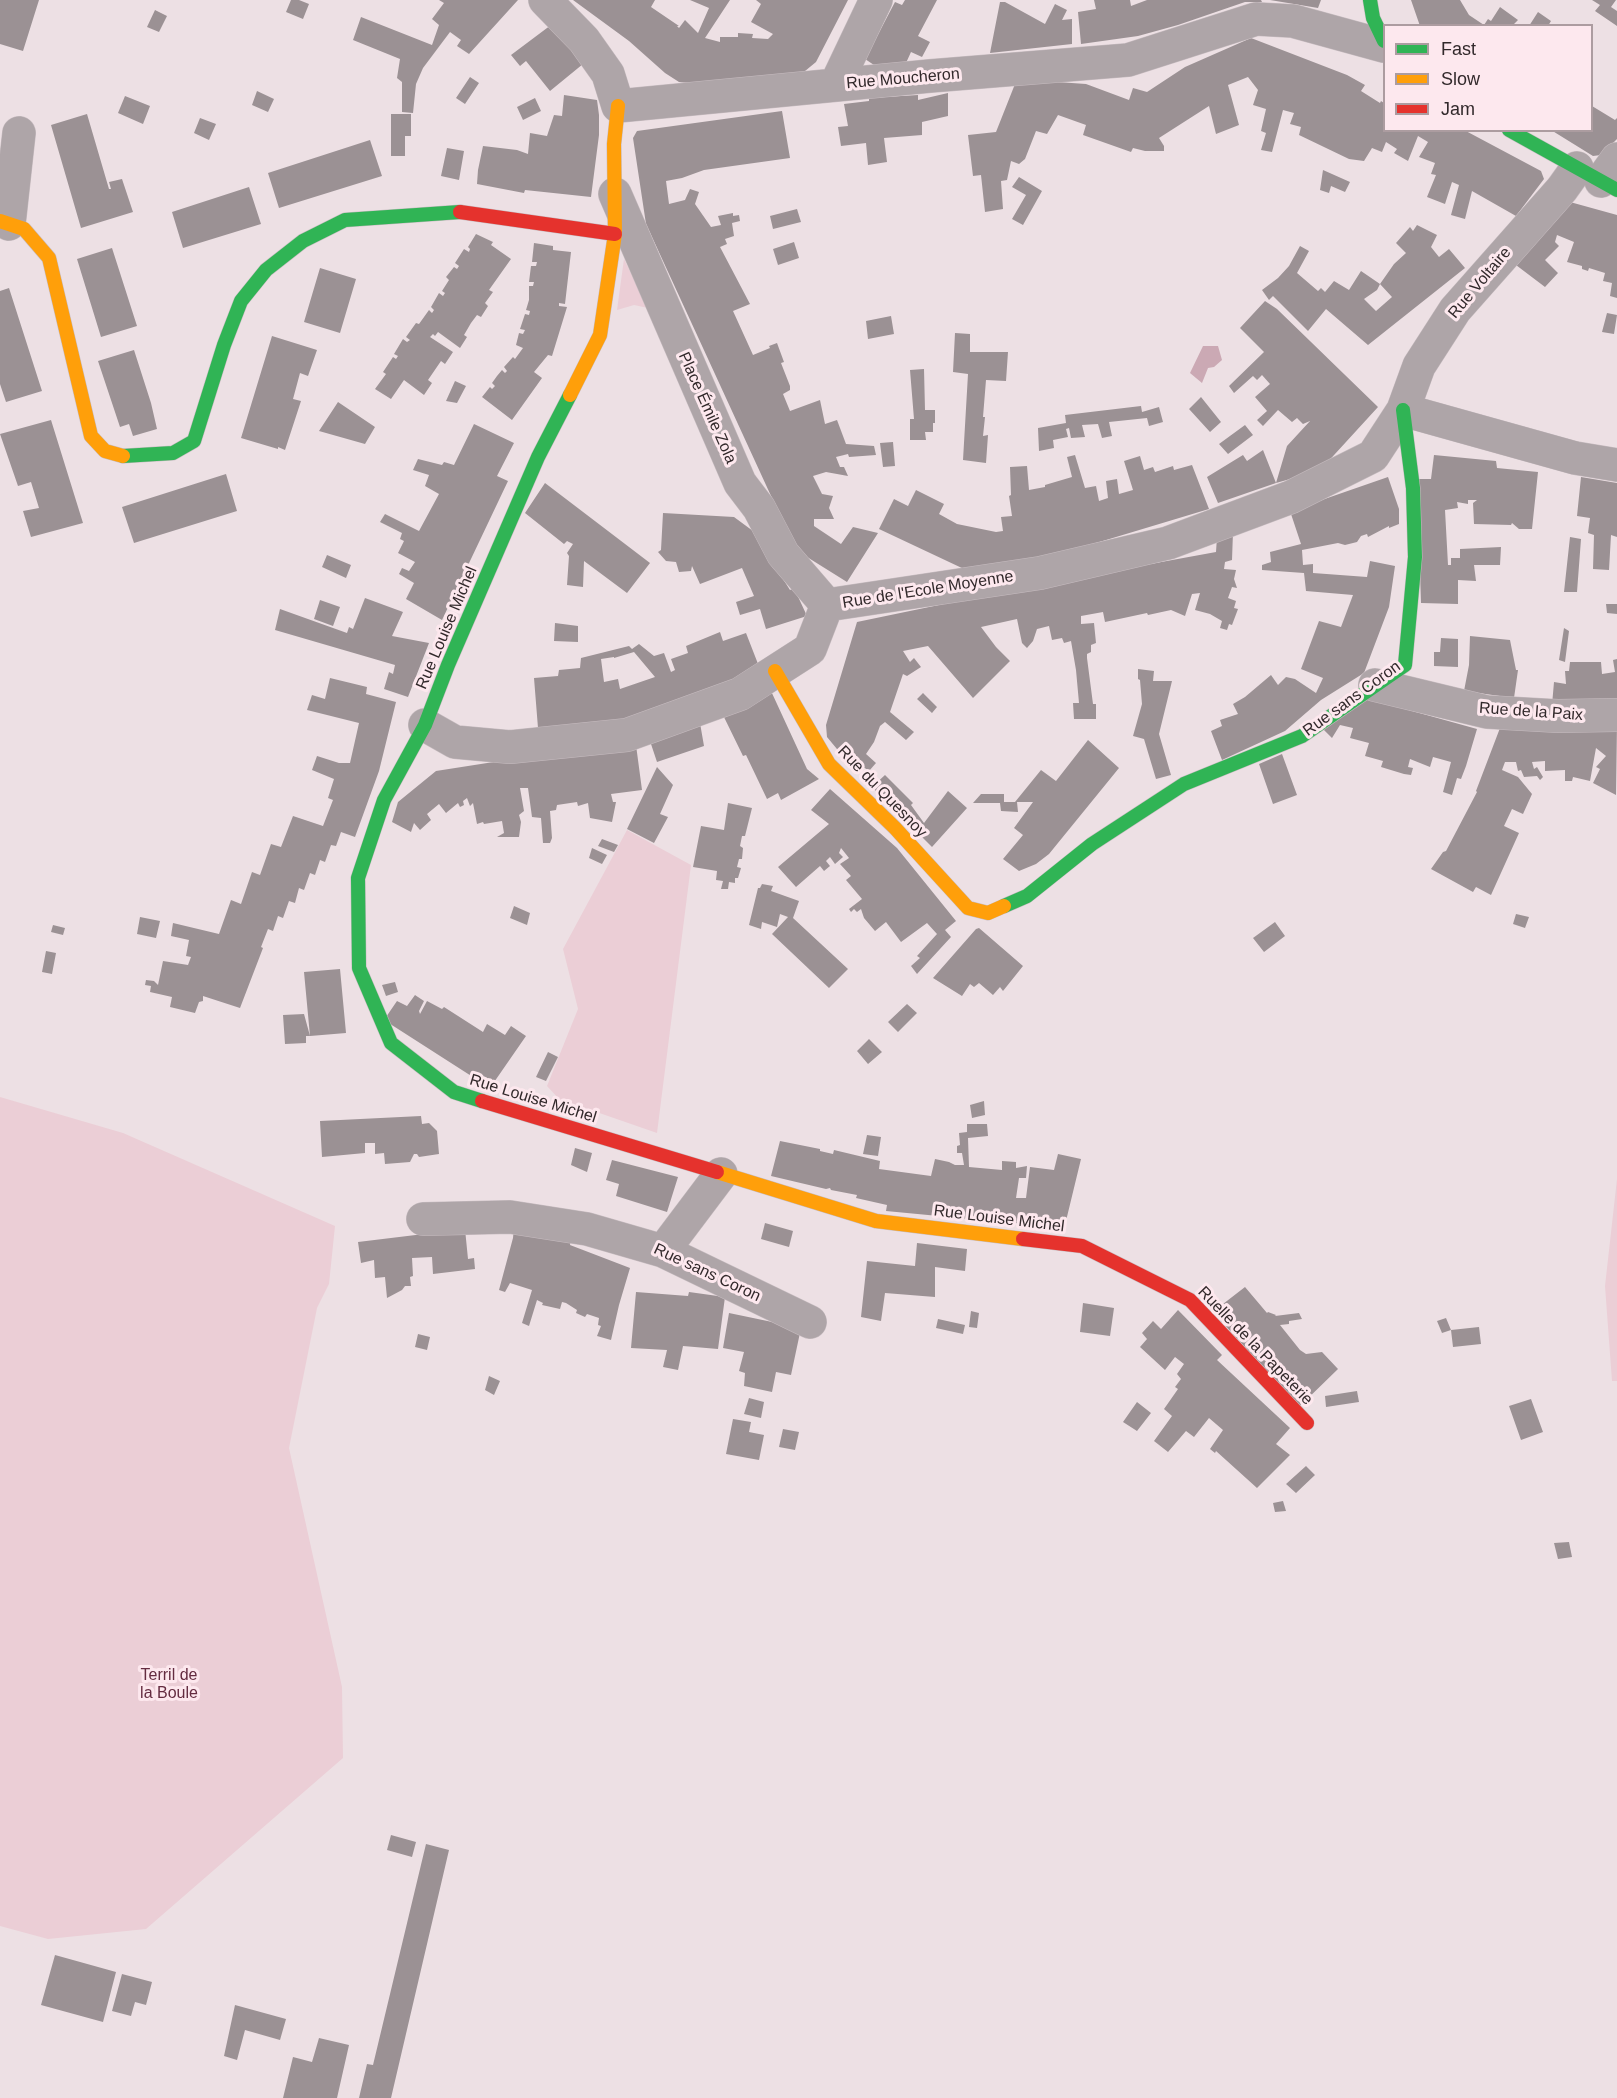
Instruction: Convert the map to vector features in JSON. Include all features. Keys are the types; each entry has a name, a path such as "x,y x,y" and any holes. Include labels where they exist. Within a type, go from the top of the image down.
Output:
{"street":[{"path":"545,0 584,40 608,74 618,106"},
{"path":"836,84 876,0"},
{"path":"1370,0 1373,18 1383,39"},
{"name":"Rue Moucheron","path":"618,106 836,84 1128,60 1256,19 1280,19 1312,25 1383,46"},
{"name":"Place Émile Zola","path":"538,457 600,335 615,234 614,144 618,106"},
{"path":"1513,132 1603,175"},
{"path":"19,133 4,223 24,229 49,258 92,436 105,451 125,457 173,453 194,441 224,345 241,301 266,270 303,240 345,220 455,211 615,234"},
{"name":"Rue Voltaire","path":"1403,410 1419,366 1455,310 1562,189 1603,175"},
{"name":"Place Émile Zola","path":"615,194 740,483 759,508 783,555 827,605"},
{"path":"1403,410 1575,458 1617,465"},
{"name":"Rue de l'Ecole Moyenne","path":"425,725 455,742 510,747 627,735 740,694 810,649 827,605 1040,573 1168,543 1291,497 1373,456 1403,410"},
{"name":"Rue sans Coron","path":"988,913 1027,896 1092,844 1184,784 1302,736 1405,665 1415,557 1413,488 1403,410"},
{"name":"Rue Louise Michel","path":"538,457 448,665 425,725 384,800 358,878 359,968 391,1044 454,1092 876,1221 1082,1246"},
{"name":"Rue du Quesnoy","path":"775,671 829,764 895,828 968,908 988,913"},
{"name":"Rue de la Paix","path":"1375,685 1487,712 1558,716 1617,715"},
{"path":"663,1251 720,1174"},
{"name":"Rue sans Coron","path":"423,1219 510,1217 587,1229 663,1251 810,1322"},
{"name":"Ruelle de la Papeterie","path":"1082,1246 1190,1300 1307,1423"}],"green space":[{"path":"624,259 648,308 634,305 617,310"},
{"path":"627,830 691,865 657,1133 559,1099 547,1086 578,1009 563,949"},
{"name":"Terril de la Boule","path":"0,1097 123,1133 335,1226 329,1284 317,1308 289,1448 342,1687 343,1758 146,1929 48,1939 0,1926"},
{"path":"1617,1179 1617,1381 1612,1381 1605,1286"}],"shaded area":[{"path":"1203,346 1218,346 1222,360 1214,367 1208,368 1202,383 1190,373"}],"building":[{"path":"0,0 39,0 23,51 0,44"},
{"path":"291,0 309,4 303,19 286,12"},
{"path":"439,0 518,0 469,54 457,46 461,40 450,32 423,68 416,84 413,113 402,112 402,82 397,78 400,59 353,40 361,17 432,45 439,25 432,19 444,3"},
{"path":"573,0 655,0 651,7 679,28 685,20 698,33 709,8 690,0 730,0 705,38 720,42 720,37 738,37 738,33 753,34 752,38 768,39 773,34 751,22 761,4 756,0 848,0 816,62 799,76 706,85 679,82 665,73 629,41"},
{"path":"905,0 937,0 918,36 930,42 922,57 911,52 906,63 877,67 865,59 895,2 902,5"},
{"path":"1094,0 1130,0 1131,6 1147,0 1261,0 1262,2 1245,2 1138,36 1081,44 1078,12 1096,9"},
{"path":"1270,0 1321,0 1318,8"},
{"path":"1411,0 1460,0 1469,15 1482,24 1419,24"},
{"path":"1592,0 1616,0 1611,7 1617,11 1617,26 1595,11 1600,5"},
{"path":"1000,2 1005,2 1045,24 1055,4 1067,10 1062,20 1072,19 1072,44 990,53"},
{"path":"1500,7 1518,20 1514,24 1485,24 1488,19 1491,21"},
{"path":"155,10 167,16 159,32 147,27"},
{"path":"1538,12 1551,21 1549,24 1530,24"},
{"path":"551,25 583,64 550,91 526,61 520,66 511,55"},
{"path":"1251,38 1347,75 1365,85 1361,91 1380,103 1383,102 1383,132 1468,132 1541,171 1544,179 1516,216 1472,191 1465,219 1451,215 1459,185 1452,182 1445,204 1427,197 1436,175 1431,174 1435,163 1419,157 1428,142 1418,136 1408,161 1394,153 1397,149 1386,142 1382,152 1372,148 1364,161 1349,159 1299,135 1301,127 1290,124 1294,113 1283,110 1272,152 1261,150 1266,133 1261,131 1266,109 1253,105 1258,90 1248,77 1228,85 1239,125 1216,134 1209,106 1159,138 1164,151 1145,151 1133,148 1131,152 1083,135 1086,125 1058,115 1047,134 1036,131 1025,159 1019,164 1011,161 1007,180 1001,181 1003,209 985,212 981,175 973,176 968,135 996,132 1015,84 1043,81 1086,84 1129,100 1133,88 1147,92 1185,67"},
{"path":"470,77 479,83 465,104 456,98"},
{"path":"257,91 274,99 268,112 252,105"},
{"path":"948,93 948,116 922,122 922,135 884,138 887,162 868,165 866,143 841,146 838,127 848,126 844,104 869,101 869,98 918,95 918,100"},
{"path":"564,95 597,100 599,135 591,197 525,190 524,193 477,184 483,146 517,150 528,154 530,133 547,136 554,115 562,116"},
{"path":"125,96 150,106 143,124 118,113"},
{"path":"535,98 541,111 523,120 517,107"},
{"path":"1593,107 1615,120 1617,118 1617,139 1601,155 1593,156 1554,132 1593,132"},
{"path":"782,111 790,158 704,170 666,181 669,204 685,200 690,189 699,192 695,204 711,227 721,225 718,216 733,213 733,216 739,215 740,221 732,223 734,236 725,239 727,244 720,247 750,304 733,311 753,355 777,343 784,362 781,363 790,386 790,390 783,394 790,411 820,400 825,424 837,420 846,444 874,446 876,455 849,457 848,454 836,457 840,467 844,467 848,476 826,472 813,476 822,494 833,496 829,508 834,519 814,519 814,526 841,544 853,527 878,533 847,582 799,552 783,522 646,224 633,138 637,131"},
{"path":"87,114 109,189 111,189 109,182 122,179 133,212 81,228 51,125"},
{"path":"391,114 411,114 411,136 405,136 405,156 391,156"},
{"path":"200,118 216,124 209,140 194,133"},
{"path":"370,140 382,176 279,208 268,173"},
{"path":"447,148 464,151 459,180 441,176"},
{"path":"1323,170 1350,182 1345,192 1331,186 1329,193 1320,190"},
{"path":"1019,177 1042,191 1023,225 1012,219 1026,195 1012,187"},
{"path":"249,187 261,224 183,248 172,212"},
{"path":"1570,202 1617,215 1617,298 1610,296 1612,283 1603,281 1605,273 1589,268 1588,271 1582,269 1582,266 1567,262 1574,242 1557,235 1555,242 1559,246 1545,260 1558,273 1545,287 1512,262"},
{"path":"797,209 801,222 773,229 770,216"},
{"path":"1417,225 1437,235 1431,247 1439,257 1449,249 1465,268 1368,345 1326,309 1308,331 1273,296 1269,300 1262,290 1289,266 1300,246 1309,251 1297,273 1318,291 1321,288 1325,292 1334,281 1349,290 1361,271 1380,284 1394,264 1406,253 1396,243 1410,227 1413,231","holes":["1380,284 1392,297 1376,311 1364,299 1377,290"]},
{"path":"476,234 493,242 491,245 511,259 489,290 493,292 485,303 488,306 481,317 477,315 471,323 464,335 467,337 460,348 438,332 435,336 433,334 430,337 453,352 445,364 441,361 428,380 432,383 424,395 404,380 391,399 375,389 386,374 383,372 393,357 396,359 398,356 394,354 403,339 407,342 410,340 406,337 416,323 419,324 429,310 432,313 434,310 431,307 439,293 443,296 445,293 442,291 449,280 446,277 454,267 457,269 459,266 455,263 464,249 469,252 468,247"},
{"path":"794,242 799,258 778,265 773,249"},
{"path":"534,243 553,246 553,250 571,252 565,304 559,303 559,306 567,307 552,356 548,355 534,372 542,378 512,420 482,397 490,387 492,389 495,386 492,383 497,376 502,370 505,373 507,371 504,367 513,357 515,359 523,348 516,345 519,333 523,334 525,330 520,329 525,314 529,315 530,311 526,310 529,286 533,286 534,282 529,282 531,266 536,266 537,262 532,262"},
{"path":"112,248 137,326 101,337 77,259"},
{"path":"320,268 356,279 340,333 304,322"},
{"path":"9,288 42,391 6,402 0,384 0,291"},
{"path":"1265,301 1277,309 1378,407 1324,466 1308,474 1276,483 1287,446 1310,421 1303,424 1297,418 1292,422 1278,410 1263,426 1257,420 1267,411 1255,397 1270,384 1262,375 1257,380 1253,376 1234,393 1229,386 1264,352 1240,328"},
{"path":"1607,313 1617,315 1614,334 1602,332"},
{"path":"891,316 894,334 868,339 866,321"},
{"path":"955,333 970,334 970,352 1008,352 1006,381 986,380 983,436 988,435 986,463 963,460 968,374 953,372"},
{"path":"272,336 317,350 308,376 300,373 293,399 301,401 285,450 241,438"},
{"path":"134,350 157,429 133,436 129,424 120,427 98,361"},
{"path":"924,369 925,410 935,410 935,423 933,423 933,432 925,432 926,440 910,440 910,419 914,419 910,370"},
{"path":"455,381 466,386 457,403 446,401"},
{"path":"1201,397 1221,422 1210,432 1189,409"},
{"path":"338,402 375,427 365,444 319,431"},
{"path":"1141,406 1142,412 1159,407 1163,422 1149,426 1147,418 1109,422 1112,436 1102,438 1098,424 1082,425 1085,437 1071,438 1069,428 1066,429 1068,437 1053,440 1054,448 1039,451 1038,428 1066,423 1065,415"},
{"path":"51,420 83,523 31,537 23,511 39,508 31,482 18,486 0,434"},
{"path":"474,424 514,443 497,476 508,481 442,620 406,599 414,583 399,574 402,568 409,571 415,562 398,553 404,541 400,539 402,533 380,522 385,514 419,531 439,494 425,486 429,475 413,470 418,459 442,465 444,462 454,465"},
{"path":"1245,425 1253,435 1228,454 1219,444"},
{"path":"893,442 895,466 883,467 880,443"},
{"path":"1263,450 1276,483 1218,503 1207,477 1243,455 1247,461"},
{"path":"1075,455 1085,488 1096,486 1099,501 1108,498 1106,481 1117,479 1119,494 1133,490 1124,461 1140,456 1144,470 1153,467 1155,472 1173,466 1174,470 1192,465 1209,509 1043,559 964,569 879,529 894,499 908,506 916,490 944,504 939,514 957,524 996,532 1003,531 1001,517 1012,516 1009,496 1011,495 1010,467 1027,466 1029,490 1072,477 1067,457"},
{"path":"1434,455 1496,461 1497,468 1538,472 1532,529 1519,529 1512,523 1511,525 1474,524 1473,503 1477,500 1468,500 1468,504 1457,502 1458,508 1445,510 1448,565 1451,565 1451,558 1460,558 1460,549 1501,547 1500,565 1474,565 1476,581 1458,580 1458,604 1421,603 1417,479 1431,479"},
{"path":"226,474 237,511 134,543 122,507"},
{"path":"1388,477 1399,509 1399,524 1389,528 1389,526 1368,537 1367,534 1361,536 1357,542 1302,550 1303,565 1313,564 1313,573 1367,577 1370,561 1395,566 1389,607 1364,673 1321,700 1285,731 1222,760 1211,731 1222,726 1220,720 1238,714 1233,704 1271,675 1278,685 1286,677 1295,679 1316,693 1323,678 1301,669 1319,621 1341,627 1353,595 1306,591 1304,573 1262,570 1262,565 1271,562 1270,552 1301,544 1290,511"},
{"path":"1581,477 1617,483 1617,537 1611,535 1609,570 1593,569 1594,535 1588,533 1590,518 1577,516"},
{"path":"545,483 650,563 627,593 584,561 583,587 567,585 569,556 567,553 573,544 567,541 564,544 525,513"},
{"path":"663,513 734,517 753,531 790,590 794,588 807,616 766,629 760,609 740,615 736,602 754,596 742,568 700,584 692,566 691,571 679,572 676,562 666,561 658,552 661,550"},
{"path":"1233,532 1232,560 1225,562 1224,569 1236,570 1234,579 1237,588 1232,587 1228,598 1236,601 1234,608 1238,609 1232,625 1229,624 1227,630 1220,628 1222,621 1210,614 1195,610 1200,593 1192,594 1185,616 1171,610 1105,622 1103,612 1081,616 1081,624 1094,623 1096,643 1091,645 1091,652 1087,654 1087,658 1093,704 1096,704 1096,719 1074,719 1073,703 1079,703 1071,641 1064,643 1062,638 1052,640 1049,626 1037,629 1033,641 1027,648 1022,643 1017,619 981,627 1010,661 973,698 928,646 903,651 910,662 914,658 921,667 907,676 903,674 890,712 914,732 906,740 885,722 880,726 866,754 876,763 869,771 862,766 856,772 827,737 826,725 857,622 1030,586 1216,552 1217,537"},
{"path":"1570,537 1581,539 1577,592 1564,592"},
{"path":"327,555 351,565 346,578 322,567"},
{"path":"365,598 403,612 392,636 429,643 408,697 384,689 389,672 393,674 395,665 275,630 280,609 347,633 349,627 353,629"},
{"path":"320,600 340,607 333,626 314,619"},
{"path":"1606,604 1617,604 1617,614 1607,613"},
{"path":"555,623 578,626 578,642 554,641"},
{"path":"1564,628 1569,631 1565,662 1559,660"},
{"path":"720,632 723,641 746,633 760,669 643,717 538,728 534,678 558,676 559,670 580,668 581,658 629,646 632,649 639,644 654,656 664,653 671,672 675,670 671,659 688,653 686,646","holes":["634,652 655,677 620,689 618,679 604,682 601,659"]},
{"path":"1470,636 1510,640 1516,670 1518,670 1514,698 1464,691 1469,665"},
{"path":"1441,638 1458,639 1458,667 1434,666 1434,652 1440,652"},
{"path":"1617,659 1617,704 1552,705 1554,682 1566,684 1565,671 1569,671 1570,662 1601,662 1602,674 1615,672 1613,660"},
{"path":"1138,669 1154,671 1153,681 1172,681 1159,734 1171,775 1156,779 1144,739 1133,736 1142,704"},
{"path":"330,678 367,687 366,694 396,702 379,771 355,837 341,832 336,846 331,845 325,862 320,860 315,875 310,873 304,890 299,888 295,903 289,901 283,918 278,916 273,931 268,929 240,1008 203,996 203,1001 199,1002 195,1013 170,1007 172,997 150,992 151,986 145,985 146,980 154,981 158,985 163,961 188,965 191,957 186,956 189,940 171,936 173,923 219,934 231,900 241,904 252,872 260,875 271,844 281,847 293,816 323,826 333,800 328,798 334,779 312,770 317,756 339,763 350,763 359,723 307,710 312,695 325,699"},
{"path":"771,691 807,769 819,779 781,800 778,793 767,799 722,713"},
{"path":"923,693 937,707 932,713 917,699"},
{"path":"1362,697 1477,729 1466,766 1461,779 1457,778 1452,795 1443,792 1451,762 1433,757 1430,767 1410,759 1408,767 1413,768 1411,775 1404,774 1381,767 1383,761 1365,756 1369,743 1350,738 1353,728 1340,725 1332,738 1322,728"},
{"path":"700,723 704,746 657,762 650,741"},
{"path":"1617,723 1616,795 1593,783 1600,769 1596,767 1606,756 1596,748 1590,781 1573,777 1572,781 1565,781 1565,770 1545,771 1545,761 1532,762 1534,769 1537,767 1543,777 1540,780 1537,776 1524,777 1521,770 1518,771 1516,762 1505,762 1502,770 1518,777 1532,794 1523,814 1512,809 1504,826 1519,833 1491,895 1476,887 1473,892 1431,869 1446,851 1477,792 1500,728"},
{"path":"1088,740 1119,768 1049,854 1036,864 1019,871 1003,859 1023,835 1014,828 1033,802 1017,802 1018,812 1001,811 1000,803 973,803 981,794 1004,794 1004,802 1015,802 1041,770 1056,781"},
{"path":"636,745 642,790 611,794 613,802 616,802 612,822 590,818 588,803 578,806 577,802 557,805 556,810 550,811 552,838 550,843 543,843 541,818 532,817 528,788 520,788 524,811 519,815 521,822 519,837 497,837 504,833 502,821 477,824 473,803 470,806 467,798 463,801 464,805 460,807 458,803 446,813 439,804 427,814 431,820 420,830 414,823 411,832 392,822 398,802 436,771"},
{"path":"1282,754 1297,795 1273,804 1259,764"},
{"path":"657,767 673,785 660,814 668,817 654,843 627,829"},
{"path":"885,775 913,803 911,805 924,823 948,791 967,808 932,847 872,787"},
{"path":"830,789 897,848 956,921 945,930 951,937 917,974 911,966 920,958 917,956 937,934 927,923 901,942 886,922 875,931 864,918 861,909 857,912 854,909 851,912 849,909 862,899 846,880 851,876 840,864 849,858 841,848 839,853 843,857 835,864 830,857 826,861 830,866 824,871 820,866 796,887 778,867 829,824 811,810"},
{"path":"728,803 752,808 740,846 743,848 742,859 739,859 737,867 741,868 738,878 735,878 735,883 729,882 728,889 721,889 723,881 716,880 717,871 693,867 701,826 724,830"},
{"path":"602,839 618,845 614,852 598,846"},
{"path":"592,848 607,855 602,864 589,858"},
{"path":"762,884 773,886 771,891 799,901 793,918 848,969 829,988 772,934 788,917 780,914 777,927 762,922 761,929 749,925 758,888"},
{"path":"514,906 530,913 527,925 510,918"},
{"path":"1516,914 1529,917 1525,928 1513,924"},
{"path":"140,917 160,921 156,938 137,934"},
{"path":"1275,922 1285,936 1264,952 1253,938"},
{"path":"53,925 65,928 63,935 51,932"},
{"path":"979,928 1023,966 1003,991 1000,987 993,995 979,983 974,987 970,984 962,996 933,978"},
{"path":"46,951 56,953 52,974 42,972"},
{"path":"340,969 346,1033 310,1036 304,972"},
{"path":"395,982 398,992 386,996 382,985"},
{"path":"415,995 424,1001 419,1011 420,1014 427,1001 442,1009 444,1007 483,1032 487,1024 505,1035 511,1026 526,1036 490,1088 384,1020 397,1001 407,1006"},
{"path":"907,1004 917,1013 898,1032 888,1022"},
{"path":"304,1014 310,1036 306,1036 306,1043 285,1044 283,1015"},
{"path":"869,1039 882,1052 868,1064 857,1051"},
{"path":"548,1052 558,1057 546,1081 536,1077"},
{"path":"984,1101 985,1115 972,1118 970,1105"},
{"path":"421,1116 422,1124 429,1123 437,1131 439,1154 419,1157 414,1154 410,1162 385,1164 384,1153 375,1154 375,1143 365,1143 365,1153 322,1157 320,1121"},
{"path":"967,1124 987,1124 988,1136 968,1138 969,1167 1002,1170 1002,1161 1016,1162 1016,1168 1027,1166 1026,1178 1019,1178 1016,1198 1026,1198 1030,1167 1054,1170 1058,1154 1081,1159 1065,1225 1012,1223 886,1211 887,1205 856,1198 857,1195 771,1176 780,1141 833,1154 834,1150 880,1161 879,1169 931,1176 935,1159 955,1165 964,1165 962,1153 957,1153 957,1146 960,1145 959,1133 967,1132"},
{"path":"867,1135 881,1137 878,1156 863,1154"},
{"path":"575,1148 592,1153 587,1172 571,1165"},
{"path":"612,1160 678,1177 667,1212 616,1196 619,1184 606,1180"},
{"path":"765,1223 793,1231 789,1247 761,1239"},
{"path":"514,1227 571,1239 570,1245 630,1268 611,1340 597,1336 601,1326 598,1325 599,1318 587,1314 585,1317 562,1302 560,1309 542,1305 543,1303 537,1300 529,1326 522,1323 532,1290 510,1283 505,1292 499,1290"},
{"path":"465,1229 468,1259 474,1258 475,1269 433,1274 432,1257 412,1258 411,1286 405,1286 387,1298 385,1277 375,1278 374,1260 361,1263 358,1242"},
{"path":"917,1243 967,1249 965,1271 935,1267 935,1297 885,1293 881,1321 861,1317 867,1261 915,1266"},
{"path":"1245,1287 1267,1313 1275,1316 1299,1313 1302,1319 1280,1325 1300,1350 1306,1354 1322,1352 1338,1369 1299,1407 1205,1303 1217,1297 1223,1304"},
{"path":"636,1292 688,1296 689,1292 725,1297 718,1349 683,1346 678,1370 663,1367 667,1350 631,1348"},
{"path":"1083,1303 1114,1308 1110,1336 1080,1332"},
{"path":"1178,1310 1222,1355 1217,1360 1290,1428 1276,1444 1290,1455 1257,1488 1216,1451 1215,1453 1210,1449 1223,1430 1209,1418 1194,1437 1186,1431 1168,1452 1154,1441 1172,1416 1164,1409 1178,1389 1175,1387 1181,1379 1177,1374 1184,1364 1175,1357 1165,1370 1140,1347 1147,1339 1142,1333 1153,1321 1161,1329"},
{"path":"971,1311 979,1313 977,1328 969,1327"},
{"path":"729,1313 801,1328 791,1375 776,1372 772,1392 744,1386 745,1373 739,1371 744,1352 723,1348"},
{"path":"1446,1318 1451,1330 1442,1333 1437,1321"},
{"path":"938,1319 965,1325 963,1334 936,1328"},
{"path":"1479,1327 1481,1344 1453,1347 1451,1330"},
{"path":"418,1334 430,1337 427,1350 415,1347"},
{"path":"489,1376 500,1381 494,1395 485,1390"},
{"path":"1357,1391 1359,1402 1326,1407 1325,1396"},
{"path":"749,1398 764,1402 761,1418 744,1414"},
{"path":"1531,1399 1543,1432 1521,1440 1509,1406"},
{"path":"1137,1402 1151,1413 1137,1431 1123,1422"},
{"path":"733,1419 751,1422 749,1432 764,1435 759,1460 726,1454"},
{"path":"783,1429 799,1432 795,1450 779,1447"},
{"path":"1306,1466 1315,1475 1296,1493 1286,1484"},
{"path":"1283,1501 1286,1511 1275,1512 1273,1503"},
{"path":"1569,1542 1572,1557 1558,1559 1554,1543"},
{"path":"391,1835 416,1842 412,1857 387,1850"},
{"path":"426,1844 449,1850 391,2098 359,2098 367,2064 373,2065"},
{"path":"55,1955 116,1972 103,2022 41,2005"},
{"path":"122,1974 152,1982 146,2005 135,2002 131,2016 112,2011"},
{"path":"235,2005 286,2019 280,2040 245,2030 237,2060 224,2056"},
{"path":"319,2038 349,2045 337,2098 283,2098 293,2057 312,2062"}],"traffic: fast":[{"path":"1370,0 1373,18 1383,39"},
{"path":"1513,132 1617,190"},
{"path":"123,456 173,453 194,441 224,345 241,301 266,270 303,241 345,220 460,212"},
{"path":"482,1101 454,1092 391,1043 359,968 358,878 384,800 425,725 448,665 538,457 570,395"},
{"path":"1004,906 1027,896 1092,844 1184,784 1302,736 1405,665 1415,557 1413,488 1403,410"}],"traffic: slow":[{"path":"570,395 600,335 615,234 614,144 618,106"},
{"path":"0,221 24,229 49,258 91,436 105,451 123,456"},
{"path":"775,671 829,764 895,828 968,908 988,913 1004,906"},
{"path":"717,1172 876,1221 1023,1239"}],"traffic: jam":[{"path":"460,212 615,234"},
{"path":"482,1101 717,1172"},
{"path":"1023,1239 1082,1246 1190,1300 1307,1423"}]}
